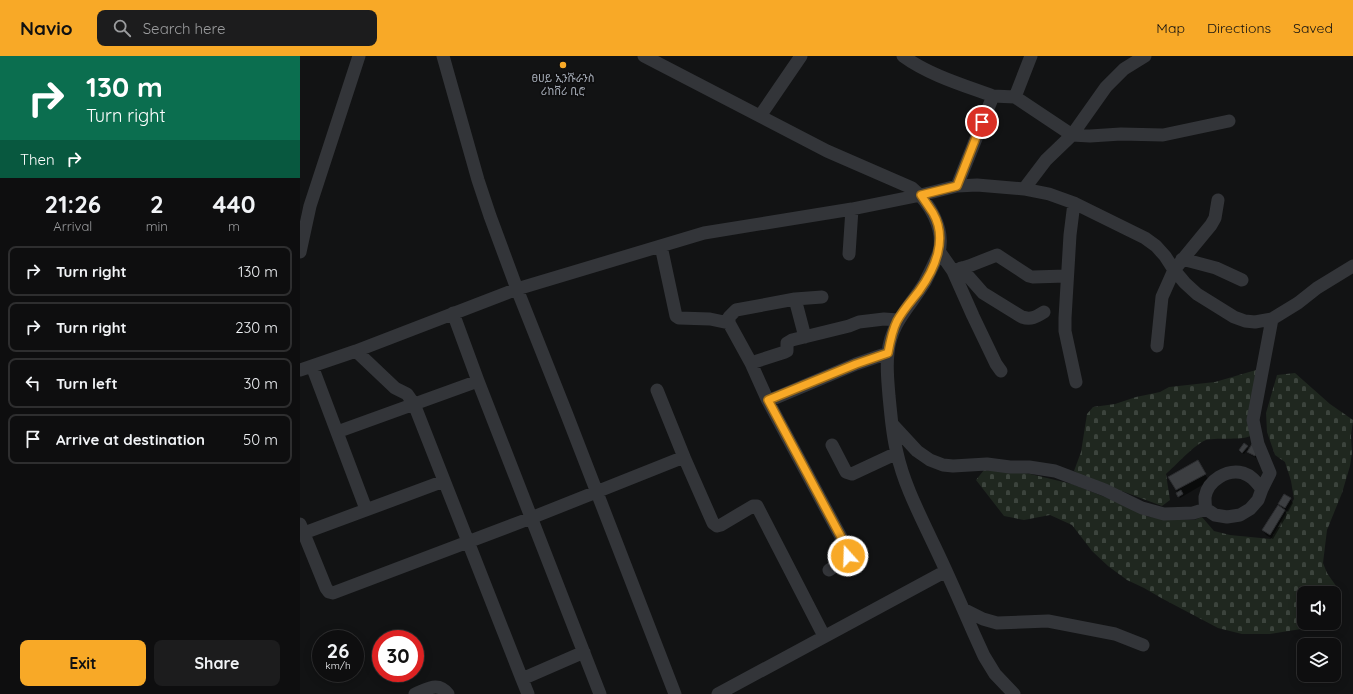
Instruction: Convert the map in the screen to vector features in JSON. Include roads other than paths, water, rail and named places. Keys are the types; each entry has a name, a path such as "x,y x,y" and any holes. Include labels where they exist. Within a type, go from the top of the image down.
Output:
{"street":[{"path":"300,252 310,206 359,56"},
{"path":"443,56 478,180 517,289 675,694"},
{"path":"644,56 826,151 912,188 921,195 933,214 937,223 940,237 939,251 925,282 898,320 891,336 888,353 888,377 892,424 897,453 910,492 984,656 995,674 1014,694"},
{"path":"760,116 801,56"},
{"path":"903,56 920,67 993,96 1015,96 1072,135 1163,135 1229,121"},
{"path":"1015,96 1031,56"},
{"path":"1024,189 1046,160 1072,135 1106,87 1124,69 1145,56"},
{"path":"957,186 993,96"},
{"path":"366,509 337,432 306,368 517,289 711,231 852,210 957,186 977,185 1024,189 1049,194 1122,226 1145,238 1156,246 1165,256 1178,264 1216,268 1242,280"},
{"path":"1157,346 1162,297 1178,264 1211,225 1215,218 1218,200"},
{"path":"1074,204 1066,276 1065,332 1076,382"},
{"path":"849,254 852,210"},
{"path":"661,246 676,316 680,318 710,319 729,323"},
{"path":"939,251 957,270 983,293 1022,317 1028,319 1034,318 1044,312"},
{"path":"957,270 997,255 1029,276 1066,276"},
{"path":"1178,264 1196,294 1234,317 1245,321 1255,322 1272,319 1298,304 1317,288 1353,266"},
{"path":"957,270 979,330 1001,371"},
{"path":"822,297 795,298 736,310 729,317 729,323 751,363 768,400 848,550 848,556 845,560 829,570"},
{"path":"795,298 805,337"},
{"path":"453,313 600,694"},
{"path":"751,363 787,351 787,343 789,341 849,326 859,322 884,319 898,320"},
{"path":"1206,509 1215,515 1227,517 1240,515 1250,509 1258,500 1270,474 1258,444 1253,420 1272,319"},
{"path":"356,350 395,388 407,394 414,404 522,678 524,693"},
{"path":"768,400 856,364 888,353"},
{"path":"337,432 478,380"},
{"path":"658,390 710,518 717,526 721,525 753,506 757,506 824,636"},
{"path":"892,424 917,451 930,460 943,465 953,466 987,464 1010,467 1029,467 1055,471 1105,490 1142,508 1164,514 1193,513 1206,509"},
{"path":"832,445 846,472 849,474 852,474 897,453"},
{"path":"444,481 366,509 302,528 326,588 329,592 333,593 468,542 684,457"},
{"path":"1206,509 1205,496 1210,485 1219,476 1231,472 1243,473 1254,479 1262,489"},
{"path":"718,694 946,571"},
{"path":"963,609 983,619 996,623 1048,621 1115,634 1143,645"},
{"path":"522,678 584,652"},
{"path":"415,694 431,687 439,686 445,689 448,694"}],"place":[{"name":"ፀሀይ ኢንሹራንስ ሪከቨሪ ቢሮ","path":"563,65"}]}
